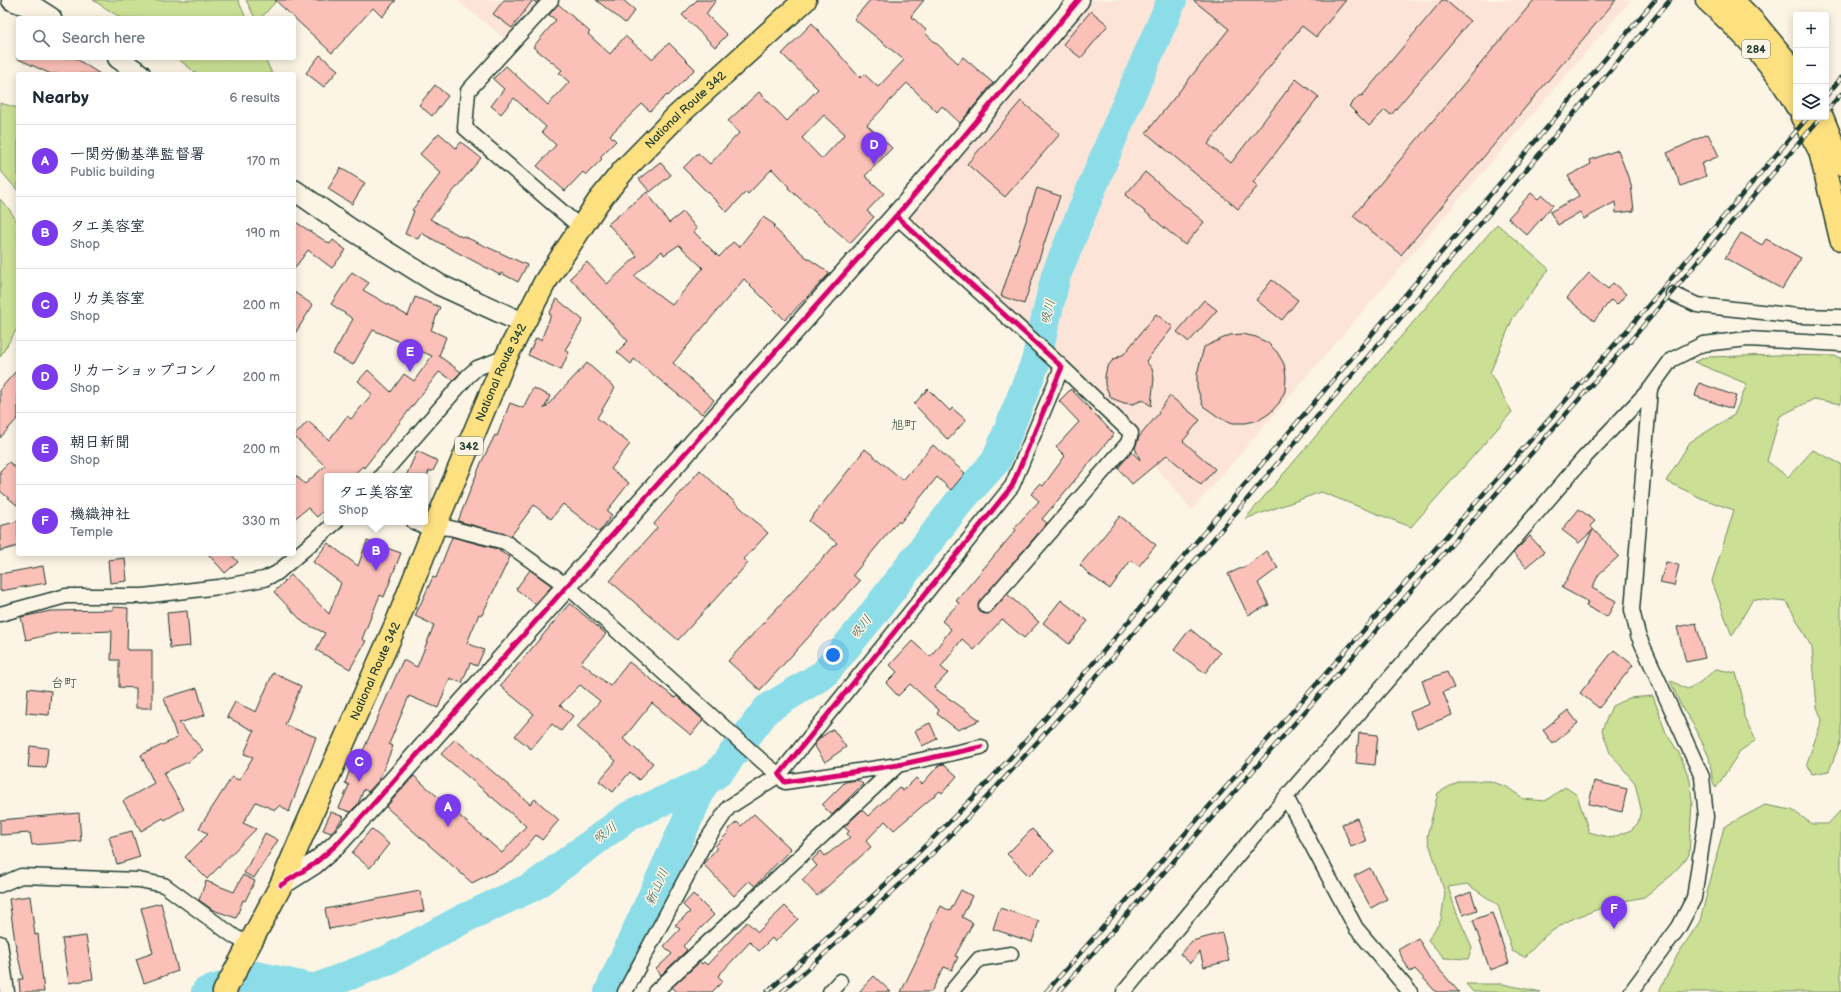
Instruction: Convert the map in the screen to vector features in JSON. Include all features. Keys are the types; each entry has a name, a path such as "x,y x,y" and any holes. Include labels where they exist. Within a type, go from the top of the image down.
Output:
{"highway":[{"name":"National Route 342","path":"224,992 281,885 397,622 434,526 506,357 545,282 580,227 624,170 676,117 805,0"},
{"name":"284","path":"1707,0 1743,35 1772,69 1793,100"},
{"name":"284","path":"1732,0 1754,22 1793,69"},
{"path":"1804,120 1820,151 1841,239"},
{"path":"1823,120 1841,164"}],"street":[{"path":"12,0 36,9 48,16"},
{"path":"551,0 468,91 465,128 580,227"},
{"path":"281,885 314,864 336,845 568,587 896,216 1078,0"},
{"path":"121,60 137,72"},
{"path":"296,191 348,227 440,285 523,322"},
{"path":"896,216 1058,363 1131,433 1128,443 986,606"},
{"path":"1673,294 1697,305 1799,316 1841,317"},
{"path":"1124,992 1286,797 1583,459 1650,389 1671,360 1703,344 1748,339 1841,344"},
{"path":"385,473 468,376 477,368 506,357"},
{"path":"624,992 704,844 729,807 779,775 1012,486 1058,363"},
{"path":"1631,992 1679,927 1694,898 1706,817 1702,777 1638,635 1632,610 1650,389"},
{"path":"0,614 66,596 143,596 219,587 264,579 277,573 333,525"},
{"path":"422,525 450,528 505,542 568,587 785,782 898,765 982,747"},
{"path":"656,992 898,765"},
{"path":"1286,797 1356,928 1410,992"},
{"path":"0,885 21,876 140,880 164,885 234,937 244,954"},
{"path":"0,943 6,992"},
{"path":"951,992 979,959 1011,954"},
{"path":"830,992 840,981"}],"shaded area":[{"path":"460,0 542,0 506,40 459,2"},
{"path":"1092,0 1631,0 1192,510 1071,367 908,215"}],"green space":[{"path":"93,0 238,0 245,16 118,16"},
{"path":"246,0 277,0 263,16 254,16"},
{"path":"180,60 266,60 271,72 194,72"},
{"path":"0,103 16,107 16,189 0,170"},
{"path":"0,199 16,220 16,330 0,357"},
{"path":"1497,224 1549,269 1513,318 1490,373 1512,412 1411,527 1321,492 1245,519"},
{"path":"1778,355 1834,356 1841,358 1841,404 1814,399 1780,416 1767,461 1788,477 1813,450 1841,464 1841,740 1829,771 1812,774 1807,763 1822,720 1817,707 1812,648 1787,602 1753,599 1732,636 1712,581 1734,510 1703,499 1666,481 1690,442 1734,415 1747,384 1694,362 1706,357"},
{"path":"1716,669 1736,673 1742,695 1744,717 1756,740 1740,751 1716,788 1713,782 1709,757 1696,729 1681,706 1670,680 1687,689 1699,683"},
{"path":"1653,696 1666,733 1679,753 1690,780 1692,802 1689,855 1672,875 1644,897 1615,903 1569,920 1546,935 1525,957 1512,951 1498,905 1467,884 1448,887 1457,914 1472,947 1468,959 1444,958 1428,940 1441,920 1445,893 1427,837 1438,793 1459,781 1490,781 1507,787 1524,799 1545,801 1565,787 1577,795 1589,832 1611,838 1631,830 1638,823 1641,809 1635,783 1610,753 1602,730 1612,706 1629,698"},
{"path":"1765,805 1792,810 1812,824 1828,824 1841,810 1841,992 1660,992 1660,989 1678,954 1700,921 1724,827"},
{"path":"1466,984 1502,984 1541,992 1473,992"}],"building":[{"path":"275,0 396,0 382,17 373,8 332,53 296,20 296,16 292,16"},
{"path":"504,0 533,0 512,28 493,14"},
{"path":"533,0 540,0 536,3"},
{"path":"596,0 623,0 635,10 625,23"},
{"path":"697,0 716,0 706,14 727,35 715,47 682,15"},
{"path":"870,0 924,0 911,16 927,31 925,33 958,63 963,57 993,83 960,123 942,106 937,112 907,83 867,125 892,148 865,176 884,193 867,211 874,217 850,243 788,188 789,187 772,169 748,194 746,192 727,212 683,168 698,153 710,164 739,133 728,121 759,92 787,121 818,89 782,54 812,23 860,78 864,74 878,87 904,60 854,19","holes":["824,115 845,134 822,159 802,138"]},
{"path":"1193,0 1346,0 1316,37 1302,26 1208,144 1231,163 1296,79 1319,97 1253,182 1258,186 1238,209 1146,133 1229,29"},
{"path":"1442,0 1445,0 1470,21 1391,115 1385,110 1369,126 1349,106 1360,95 1362,96"},
{"path":"1534,0 1616,0 1401,255 1353,216"},
{"path":"558,4 590,32 588,34 610,54 625,36 652,59 669,43 695,69 668,96 667,95 650,111 642,104 610,135 616,141 600,157 602,159 586,175 583,172 565,191 537,166 556,145 542,132 546,127 514,98 501,114 491,106 504,89 493,79 506,66 548,105 569,82 559,73 562,70 533,47 556,20 549,15"},
{"path":"1091,11 1108,25 1081,58 1063,44"},
{"path":"320,55 338,70 324,87 306,73"},
{"path":"20,60 78,60 97,72 47,72"},
{"path":"435,85 448,96 432,116 419,105"},
{"path":"1021,101 1060,134 1005,197 967,164"},
{"path":"439,133 456,148 461,142 481,158 430,219 462,237 463,236 527,265 518,282 501,273 500,275 421,233 418,239 405,234 414,211 412,210 441,173 420,154"},
{"path":"1708,134 1719,156 1701,164 1706,176 1681,186 1667,153"},
{"path":"1618,150 1631,185 1634,211 1616,213 1615,202 1584,219 1580,212 1558,225 1550,212 1579,196 1568,176 1591,164 1590,160"},
{"path":"660,162 671,175 650,192 639,179"},
{"path":"341,168 365,183 352,204 328,189"},
{"path":"1145,172 1204,222 1185,245 1125,195"},
{"path":"1037,188 1060,196 1024,304 1001,296"},
{"path":"647,192 669,223 683,212 697,229 694,232 719,257 733,242 739,247 763,217 775,225 773,227 806,257 830,273 785,320 744,279 673,363 714,400 702,414 634,359 631,364 617,352 628,341 570,278 587,262 607,284 637,256 608,224","holes":["679,245 703,268 672,305 634,276 662,251 664,255"]},
{"path":"1531,193 1538,199 1542,195 1553,205 1527,235 1508,218"},
{"path":"296,222 330,244 333,240 346,250 332,268 308,250 296,266"},
{"path":"1741,233 1762,245 1766,239 1801,258 1782,289 1725,258"},
{"path":"352,272 369,283 363,290 408,316 415,297 440,307 431,330 446,337 439,356 461,372 453,380 439,372 364,468 363,466 355,473 324,473 324,510 317,517 308,508 296,517 296,476 305,484 325,466 296,438 296,434 308,421 329,440 347,416 351,419 372,394 358,381 368,370 391,392 404,374 414,381 432,356 373,330 353,365 333,354 353,319 331,304"},
{"path":"1589,273 1608,289 1613,283 1626,294 1617,305 1611,300 1594,321 1567,298"},
{"path":"1272,280 1298,300 1282,320 1256,300"},
{"path":"296,293 313,305 296,332"},
{"path":"557,299 583,320 565,350 569,352 561,370 528,355 536,338 541,340 551,315 549,314"},
{"path":"1204,300 1217,310 1189,342 1177,332"},
{"path":"1156,314 1173,327 1146,361 1152,369 1154,378 1151,406 1143,400 1133,404 1124,403 1111,398 1105,385 1107,367 1113,360 1124,354"},
{"path":"1243,334 1256,337 1268,343 1277,352 1284,364 1286,377 1285,391 1279,403 1270,413 1259,420 1246,423 1233,423 1220,418 1203,406 1197,387 1197,374 1204,347 1230,335"},
{"path":"587,363 615,388 597,418 630,444 611,469 629,483 607,511 612,515 599,532 563,504 551,519 534,505 511,536 458,521 481,463 495,435 497,436 510,403 523,408 533,388 550,396 544,409"},
{"path":"16,371 16,420 0,438 0,389"},
{"path":"1699,383 1736,396 1732,409 1695,396"},
{"path":"928,389 950,411 952,408 966,420 948,440 914,404"},
{"path":"1071,389 1114,434 1042,519 1047,523 978,604 980,612 988,614 1007,594 1039,622 1024,638 1002,619 974,650 962,639 941,667 948,673 934,688 980,720 958,730 937,714 939,710 910,684 898,696 886,683 897,672 890,665 912,641 930,657 951,629 942,621 959,603 956,601 1016,530 1014,528 1039,501 1031,494 1040,484 1043,486 1065,456 1056,447 1079,422 1059,401"},
{"path":"1170,396 1200,420 1183,441 1215,469 1201,485 1167,455 1132,484 1118,468 1132,452 1140,460 1135,448 1139,437 1159,413 1158,412"},
{"path":"933,445 965,473 951,490 937,477 900,523 898,521 853,575 860,581 760,690 728,661 837,543 809,521 865,449 903,480"},
{"path":"417,451 438,461 433,471 429,471 428,474 407,473"},
{"path":"9,462 16,468 16,504 0,491 0,471"},
{"path":"700,470 768,533 744,559 748,563 678,640 610,581 657,528 654,524"},
{"path":"1579,509 1595,521 1590,526 1619,556 1599,574 1592,588 1616,601 1607,617 1586,606 1588,602 1562,588 1593,530 1579,543 1562,530"},
{"path":"1120,516 1156,545 1139,566 1131,560 1110,589 1090,575 1080,565"},
{"path":"16,522 16,547 0,551 0,526"},
{"path":"1530,536 1544,552 1526,567 1513,553"},
{"path":"452,537 501,550 499,551 510,557 482,615 479,614 467,643 484,650 477,666 470,663 462,683 450,678 438,708 409,696 389,744 393,746 379,780 368,792 364,789 358,804 350,812 339,808 349,785 345,783 351,767 355,769 403,660 417,667 434,625 415,616 433,577 436,578"},
{"path":"367,541 401,553 384,597 380,595 362,639 366,641 350,669 316,650 325,633 304,623 274,592 291,575 329,614 341,583 313,562 328,543 358,566"},
{"path":"1266,551 1278,568 1258,583 1269,605 1248,615 1228,574 1248,565"},
{"path":"210,556 233,556 238,562 225,573"},
{"path":"125,558 127,581 110,583 108,560"},
{"path":"1666,562 1679,565 1674,586 1660,583"},
{"path":"43,566 46,583 0,591 0,574"},
{"path":"530,570 552,586 535,604 516,589"},
{"path":"1061,600 1088,621 1069,644 1043,623"},
{"path":"570,603 606,634 581,662 610,686 629,662 675,698 677,696 703,720 691,735 652,703 623,739 653,763 639,780 630,772 613,792 599,781 616,761 577,727 600,701 580,685 560,705 573,716 561,731 552,724 531,749 515,736 534,714 500,686"},
{"path":"113,607 128,608 127,650 152,650 152,708 136,708 136,688 119,687 119,660 111,660 112,631 57,633 26,640 21,617 51,611 113,610"},
{"path":"187,611 190,646 170,648 167,613"},
{"path":"1696,623 1705,658 1686,662 1677,627"},
{"path":"1190,629 1220,653 1205,673 1174,650"},
{"path":"1614,650 1633,665 1599,708 1580,693"},
{"path":"1447,672 1454,688 1443,692 1452,715 1417,729 1410,712 1430,704 1422,681"},
{"path":"273,673 301,686 285,725 316,737 289,812 280,805 275,810 256,802 243,823 256,829 207,879 185,857 208,834 199,828 232,777 239,780 253,757 244,754 254,731 227,717 235,702 256,712"},
{"path":"28,688 51,691 49,715 26,713"},
{"path":"197,688 205,715 179,723 203,750 188,762 163,773 184,809 165,820 163,818 141,831 123,801 154,783 141,755 177,738 164,698"},
{"path":"1568,710 1578,723 1553,744 1543,730"},
{"path":"930,723 937,739 922,746 915,730"},
{"path":"833,729 846,747 825,762 814,745 820,738"},
{"path":"1359,733 1378,735 1375,765 1356,763"},
{"path":"455,739 530,804 535,799 559,820 542,840 536,835 513,862 472,883 386,807 414,776 502,853 526,826 441,754"},
{"path":"30,746 48,748 46,768 28,767"},
{"path":"944,764 957,776 942,793 940,791 894,830 885,821 866,841 871,847 817,896 802,880 817,866 812,860 821,851 825,856 850,837 847,834 849,831 844,827 862,810 868,816 899,787 903,791 916,778 922,784 939,765"},
{"path":"858,780 863,784 832,815 822,805 845,782"},
{"path":"1594,781 1627,789 1622,812 1589,804"},
{"path":"331,812 344,817 331,833 323,830"},
{"path":"79,813 81,841 32,845 30,833 0,835 0,820"},
{"path":"754,814 791,849 755,886 749,881 734,896 703,864 717,848 715,846 729,832 728,830 737,822 741,826"},
{"path":"1357,818 1366,841 1351,847 1342,824"},
{"path":"371,829 389,844 370,868 352,853"},
{"path":"1032,829 1054,851 1029,876 1007,854"},
{"path":"132,831 140,857 117,864 109,837"},
{"path":"265,833 278,840 254,878 244,873"},
{"path":"1370,868 1387,899 1371,908 1354,876"},
{"path":"243,875 255,881 245,901 243,900 236,918 213,910 199,900 206,881 234,892"},
{"path":"961,890 972,896 962,917 973,923 955,956 958,957 952,970 944,967 931,992 901,992 941,906 950,911"},
{"path":"420,891 424,911 329,929 325,909"},
{"path":"1471,892 1477,910 1463,915 1456,898"},
{"path":"693,894 714,915 683,946 687,950 661,975 656,969 672,954 664,946 680,929 675,925 690,912 683,905"},
{"path":"30,896 35,935 38,934 44,992 20,992 19,979 23,979 15,942 9,899"},
{"path":"161,903 178,971 144,983 136,959 153,953 141,908"},
{"path":"785,906 798,919 775,942 772,938 759,951 750,942 718,976 723,981 712,992 677,992 672,987 700,962 702,964 704,962 707,965 747,922 758,932"},
{"path":"1000,908 1039,921 1032,942 993,929"},
{"path":"1492,913 1509,963 1490,970 1473,920"},
{"path":"1222,933 1229,961 1204,967 1200,952 1190,963 1180,954 1192,941"},
{"path":"86,936 93,979 69,983 62,939"},
{"path":"1418,938 1431,960 1459,992 1436,992 1415,969 1410,972 1398,950"},
{"path":"874,976 891,992 859,992"}],"waterway":[{"name":"吸川","path":"206,992 256,976 314,989 388,960 463,919 534,886 629,816 704,783 719,772 767,709 824,674 869,619 959,502 996,461 1036,361 1056,275 1121,117 1172,0"},
{"name":"新山川","path":"609,992 704,783"}],"railway":[{"path":"767,992 897,873 960,811 1021,746 1102,653 1655,0"},
{"path":"782,992 862,920 940,846 984,801 1110,661 1670,0"},
{"path":"1829,92 1841,78"},
{"path":"1829,108 1841,94"},
{"path":"1046,992 1630,327 1805,120"},
{"path":"1059,992 1638,332 1818,120"}],"cycle path":[{"path":"281,885 314,864 336,845 367,811 903,208 1079,0"},
{"path":"896,216 1062,367 1012,486 779,775 785,782 898,765 981,747"}],"place":[{"name":"リカーショップコンノ","path":"874,165"},
{"name":"朝日新聞","path":"410,372"},
{"name":"タエ美容室","path":"376,571"},
{"name":"リカ美容室","path":"359,782"},
{"name":"一関労働基準監督署","path":"448,827"},
{"name":"機織神社","path":"1614,929"}],"district":[{"name":"旭町","path":"904,425"},
{"name":"台町","path":"64,683"}]}
